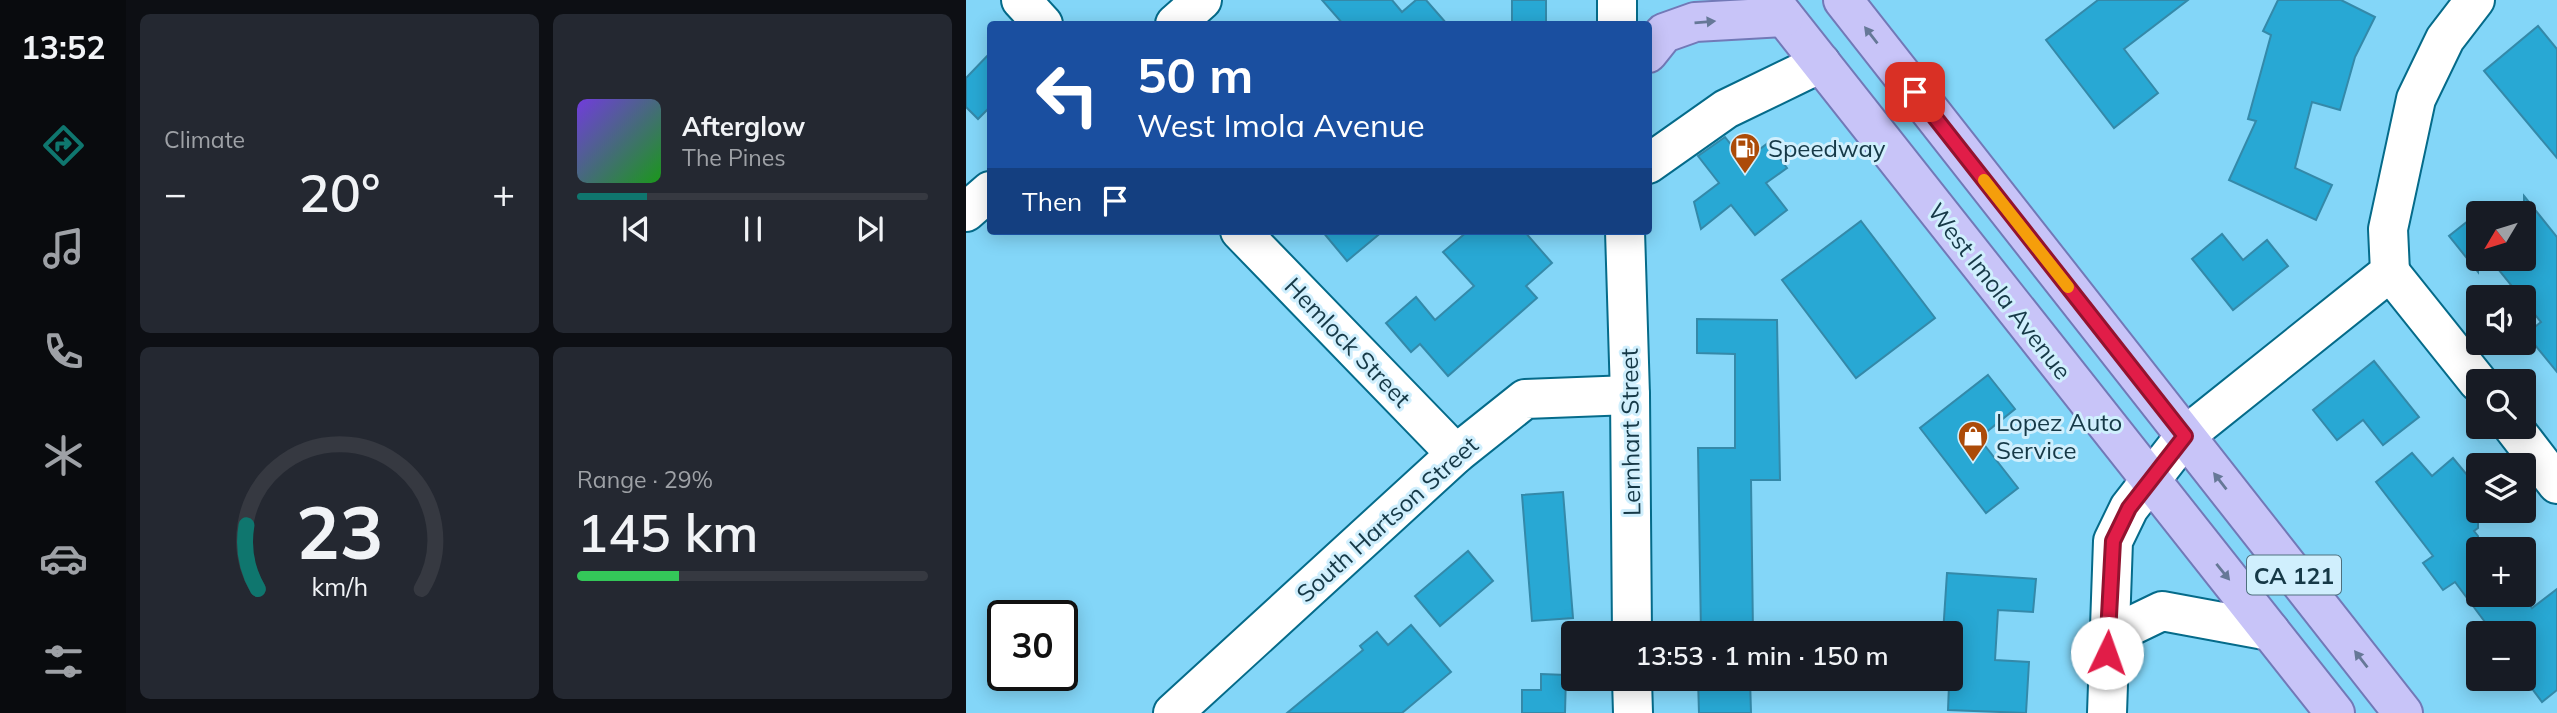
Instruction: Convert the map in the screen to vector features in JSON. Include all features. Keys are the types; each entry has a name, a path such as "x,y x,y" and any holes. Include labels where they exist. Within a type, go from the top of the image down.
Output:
{"main road":[{"name":"CA 121","path":"1843,0 2403,713"},
{"path":"1652,49 1664,33 1695,22 1777,8"},
{"name":"West Imola Avenue","path":"1777,8 2335,713"}],"street":[{"path":"1021,0 1040,21"},
{"path":"1178,21 1202,0"},
{"path":"1617,0 1618,21"},
{"path":"2468,369 2390,272 2388,229 2416,99 2445,39 2475,0"},
{"path":"1652,161 1726,108 1821,63"},
{"path":"966,212 987,194"},
{"name":"Hemlock Street","path":"1244,235 1455,454"},
{"name":"Lernhart Street","path":"1625,235 1632,621"},
{"path":"2107,713 2113,541 2129,508 2185,436 2390,272"},
{"name":"South Hartson Street","path":"1173,713 1455,454 1525,399 1630,395"},
{"path":"2522,439 2557,484"},
{"path":"2108,638 2162,611 2270,631"},
{"path":"1632,691 1633,713"}],"building":[{"path":"1322,0 1392,0 1402,12 1416,0 1426,0 1444,21 1340,21"},
{"path":"1512,0 1546,0 1546,21 1512,21"},
{"path":"2098,0 2188,0 2124,49 2158,93 2114,128 2046,40"},
{"path":"2278,0 2341,0 2375,17 2355,57 2340,110 2312,102 2295,168 2332,185 2316,220 2229,180 2256,121 2248,119 2271,35 2263,31"},
{"path":"2538,26 2557,49 2557,158 2484,71"},
{"path":"987,56 987,110 978,119 966,107 966,78"},
{"name":"Speedway","path":"1725,137 1744,161 1768,143 1787,168 1766,183 1787,210 1755,235 1731,205 1701,229 1694,202 1719,183 1698,156"},
{"path":"2536,211 2557,237 2557,372 2536,346 2536,326 2541,322 2536,316 2536,285 2511,285 2500,271 2536,271"},
{"path":"1861,221 1935,318 1856,378 1782,280"},
{"path":"2466,223 2466,257 2449,236"},
{"path":"2222,234 2243,260 2267,240 2288,266 2233,310 2192,259"},
{"path":"1325,235 1378,235 1347,261"},
{"path":"1463,235 1528,235 1552,263 1526,286 1537,298 1448,376 1420,344 1411,352 1386,323 1416,297 1435,320 1474,286 1443,252"},
{"path":"1697,319 1777,320 1780,480 1751,480 1753,621 1701,621 1698,448 1735,448 1735,354 1697,353"},
{"path":"2374,361 2419,417 2383,445 2363,420 2337,440 2313,410"},
{"name":"Lopez Auto Service","path":"1988,375 2015,409 1979,438 2018,488 1986,513 1920,428"},
{"path":"2412,453 2432,476 2453,458 2466,474 2466,523 2478,523 2478,528 2474,531 2478,537 2466,537 2466,597 2455,582 2443,590 2423,563 2433,556 2376,482"},
{"path":"1563,492 1573,618 1532,621 1522,495"},
{"path":"1468,551 1493,581 1440,626 1415,596"},
{"path":"1947,573 2036,579 2033,612 1998,610 1995,660 2029,662 2026,713 1948,710 1949,691 1963,691 1963,621 1944,621"},
{"path":"2557,589 2557,690 2542,702 2534,691 2536,691 2536,621 2484,621 2474,607 2532,608"},
{"path":"1411,625 1451,672 1402,713 1287,713 1363,650 1360,646 1377,632 1388,645"},
{"path":"1541,674 1561,675 1561,691 1566,691 1565,713 1522,713 1522,690 1541,690"},
{"path":"1698,691 1750,691 1751,713 1699,713"}],"slow traffic":[{"path":"1984,180 2068,287"}],"place":[{"name":"Speedway","path":"1745,175"},
{"name":"Lopez Auto Service","path":"1973,463"}],"route":[{"path":"1915,92 2185,436 2129,508 2113,541 2107,653"}]}
